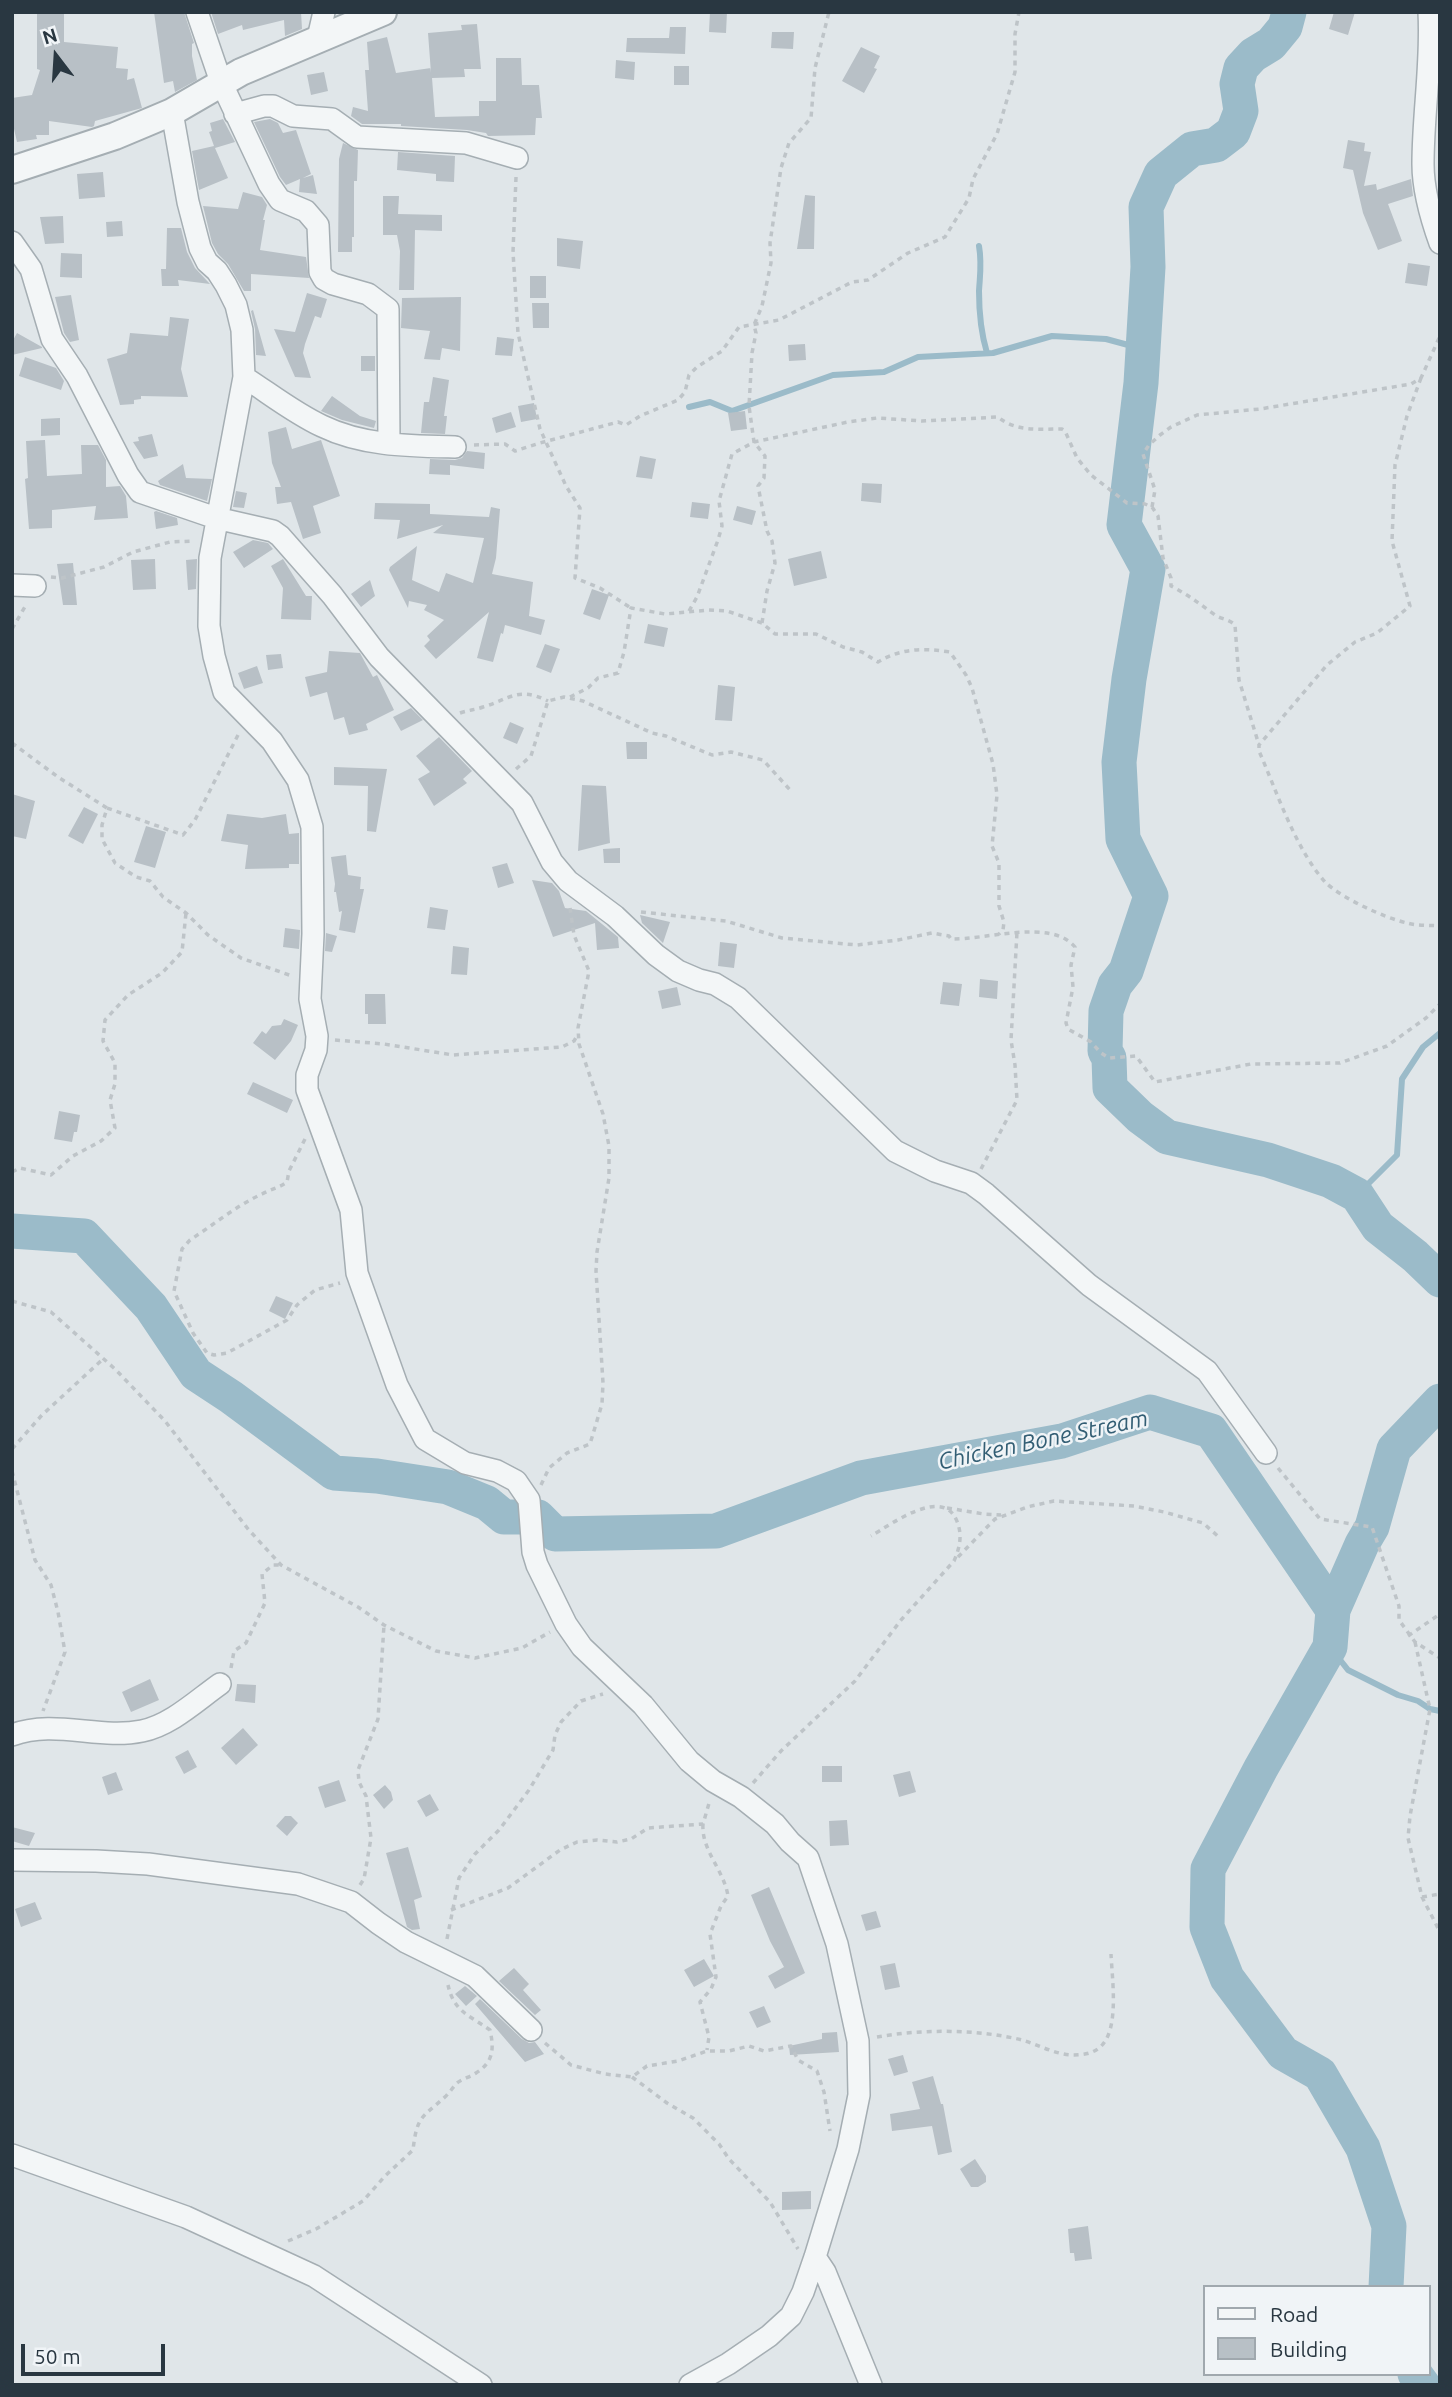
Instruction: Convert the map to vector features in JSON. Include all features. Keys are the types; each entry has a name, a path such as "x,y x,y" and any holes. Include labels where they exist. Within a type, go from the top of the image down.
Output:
{"street":[{"path":"197,12 221,82 269,184 280,200 306,211 318,225 320,272 324,279 368,294 388,309 389,443"},
{"path":"318,38 324,12"},
{"path":"12,170 115,136 172,112 221,82 260,63 383,12"},
{"path":"1429,12 1430,62 1423,166 1428,206 1440,243"},
{"path":"235,114 272,106 293,116 332,119 356,137 466,143 517,158"},
{"path":"172,112 188,202 200,248 236,305 242,330 244,377 214,527 210,558 209,626 224,692 265,734 298,780 312,827 313,934 310,999 317,1036 316,1050 306,1075 307,1090 351,1210 357,1273 397,1385 425,1439 465,1463 508,1476 516,1481 530,1503 533,1552 537,1565 566,1624 582,1647 643,1705 689,1761 775,1824 808,1858 836,1944 858,2040 859,2095 848,2149 803,2292 791,2316 769,2336 728,2364 690,2385"},
{"path":"12,242 23,254 31,270 52,339 77,376 128,475 140,492 214,527 273,531 280,536 332,595 379,657 510,788 531,818 552,862 568,881 615,916 656,955 678,971 715,984 738,998 895,1151 934,1171 971,1183 1089,1285 1202,1366 1266,1453"},
{"path":"244,377 322,426 346,436 389,443 455,447"},
{"path":"12,584 35,586"},
{"path":"12,1735 38,1729 60,1728 124,1734 144,1731 165,1723 220,1684"},
{"path":"12,1860 148,1864 298,1884 352,1902 406,1942 475,1976 531,2030"},
{"path":"12,2155 186,2217 314,2276 481,2385"},
{"path":"815,2257 825,2272 872,2385"}],"path":[{"path":"761,623 775,563 758,486 764,478 765,456 754,442 748,397 751,353 756,333 754,325 762,306 771,263 770,243 781,168 789,143 811,118 815,68 829,12"},
{"path":"455,447 505,444 515,452 545,441 618,422 626,425 678,400 685,392 689,375 697,366 722,351 739,327 779,320 852,282 868,280 908,253 945,237 969,198 973,179 997,134 1015,72 1015,34 1019,12"},
{"path":"517,158 513,252 518,333 545,441 566,486 580,508 575,578 600,588 631,608 665,614 727,611 761,623 775,634 816,634 843,647 863,652 878,662 904,651 919,649 950,652 972,688 993,764 997,795 992,846 999,863 999,906 1004,922 1003,930 998,936"},
{"path":"1259,745 1326,666 1355,642 1377,633 1410,606 1392,541 1395,465 1407,416 1440,336"},
{"path":"1152,507 1155,490 1143,454 1171,427 1197,415 1287,405 1411,384 1421,378"},
{"path":"689,611 697,597 722,526 719,501 729,461 732,454 754,442 871,419 902,418 922,421 998,417 1018,428 1065,431 1077,458 1105,487 1127,503 1152,507 1158,516 1163,558 1171,578 1171,586 1235,625 1239,680 1259,751 1295,834 1326,883 1363,907 1408,923 1440,926"},
{"path":"12,629 35,586 51,578 62,578 104,567 133,552 170,542 195,541 214,527"},
{"path":"447,724 460,713 485,707 511,694 528,694 548,701 570,697 588,688 598,678 618,673 625,652 631,608"},
{"path":"570,697 652,733 712,755 731,752 763,760 791,791"},
{"path":"510,788 516,770 531,756 548,701"},
{"path":"12,743 107,808 183,835 195,820 239,733 248,729 265,734"},
{"path":"107,808 102,825 102,839 115,863 136,877 150,881 163,897 208,935 241,958 310,983"},
{"path":"530,1503 549,1468 567,1453 590,1444 602,1404 604,1364 596,1262 609,1178 609,1146 603,1114 579,1044 578,1034 589,971 574,935 568,881"},
{"path":"615,916 631,911 726,921 782,938 857,945 932,933 951,939 1017,932 1059,934 1075,947 1071,965 1073,987 1066,1023 1068,1029 1109,1058 1136,1056 1155,1082 1251,1064 1340,1063 1387,1046 1426,1018 1440,1004"},
{"path":"12,1172 20,1168 51,1175 73,1156 101,1141 115,1128 110,1100 115,1084 115,1063 103,1041 105,1020 128,995 162,973 182,952 186,914"},
{"path":"971,1183 1017,1100 1011,1040 1017,932"},
{"path":"317,1036 347,1043 384,1044 453,1055 562,1047 573,1041 578,1034"},
{"path":"315,1115 289,1171 287,1182 247,1202 190,1240 182,1249 174,1291 188,1316 193,1333 207,1353 214,1355 227,1353 287,1320 298,1305 315,1290 344,1283 357,1273"},
{"path":"12,1301 51,1312 103,1359 165,1421 248,1530 281,1565 358,1607 384,1625 436,1651 475,1658 522,1648 566,1624"},
{"path":"12,1449 42,1415 103,1359"},
{"path":"1266,1453 1320,1519 1372,1527 1399,1606 1399,1620 1415,1643 1440,1658"},
{"path":"12,1471 35,1560 51,1585 65,1652 38,1729"},
{"path":"871,1536 916,1511 933,1506 994,1516 1054,1501 1133,1506 1182,1516 1203,1523 1220,1538"},
{"path":"945,1508 952,1513 960,1535 959,1549 954,1561"},
{"path":"741,1797 781,1751 855,1681 913,1606 985,1528 1007,1514"},
{"path":"220,1684 231,1667 234,1651 246,1643 265,1603 262,1574 273,1565 281,1565"},
{"path":"1408,1636 1440,1614"},
{"path":"352,1902 364,1879 371,1838 366,1796 359,1782 358,1770 378,1719 384,1625"},
{"path":"1415,1643 1430,1709 1409,1816 1408,1838 1422,1897 1440,1932"},
{"path":"264,2252 316,2229 363,2201 413,2150 416,2128 422,2115 448,2094 457,2082 478,2073 489,2062 494,2050 490,2030 458,2009 448,1986 446,1935 459,1878 475,1854 499,1830 529,1790 553,1750 555,1735 561,1722 581,1701 604,1694 619,1682"},
{"path":"707,2051 709,2037 700,2002 711,1989 716,1977 710,1934 728,1896 702,1838 713,1781"},
{"path":"451,1910 508,1888 560,1850 577,1842 617,1842 631,1839 648,1828 703,1824"},
{"path":"1422,1897 1440,1894"},
{"path":"858,2040 928,2031 1002,2036 1070,2055 1088,2054 1103,2044 1110,2028 1113,2009 1111,1954"},
{"path":"531,2030 571,2065 605,2074 632,2077 693,2118 770,2202 800,2251 815,2257"},
{"path":"632,2077 647,2066 678,2061 707,2051 729,2051 749,2046 764,2051 791,2046 798,2060 817,2071 824,2092 831,2141 836,2146 848,2149"}],"building":[{"path":"37,12 64,12 64,42 118,47 116,68 128,69 127,80 134,78 142,108 95,121 92,127 49,121 49,135 36,135 37,139 17,142 12,120 12,98 32,95 40,70 37,69"},
{"path":"154,12 184,12 194,43 192,56 197,80 175,92 173,81 164,83"},
{"path":"211,12 301,12 302,29 285,36 284,20 243,30 242,25 218,34"},
{"path":"710,12 727,12 726,33 709,32"},
{"path":"1334,12 1355,12 1348,35 1329,29"},
{"path":"477,24 481,69 464,69 465,77 432,78 435,117 479,116 479,101 496,101 496,58 521,58 522,85 539,85 542,118 536,118 535,135 488,136 486,133 467,130 401,124 362,124 351,116 353,107 368,111 365,70 369,70 367,42 387,37 396,73 431,68 428,33 462,30 461,25"},
{"path":"670,27 686,27 685,54 626,52 627,38 669,38"},
{"path":"772,32 794,32 793,49 771,48"},
{"path":"861,47 880,56 874,68 877,69 864,93 842,81"},
{"path":"616,60 635,62 634,80 615,78"},
{"path":"674,66 689,66 689,85 674,85"},
{"path":"324,72 328,91 311,95 307,75"},
{"path":"223,119 235,142 215,148 228,178 199,190 192,151 214,146 209,132 212,131 210,123"},
{"path":"270,119 278,123 283,133 296,130 311,174 303,178 313,175 317,194 299,192 300,179 286,185 280,177 254,122"},
{"path":"1348,140 1365,143 1364,151 1371,152 1364,186 1376,184 1377,190 1411,179 1413,196 1388,204 1402,241 1378,250 1363,213 1353,170 1343,168"},
{"path":"343,143 358,150 357,181 354,181 352,252 338,252 339,159"},
{"path":"398,152 455,156 454,182 436,181 436,174 397,170"},
{"path":"103,172 105,197 79,199 77,174"},
{"path":"243,192 262,197 267,205 260,250 306,257 309,278 251,274 251,291 244,291 212,243 203,206 238,209"},
{"path":"805,195 815,196 814,249 797,249"},
{"path":"383,196 399,196 398,214 442,215 442,231 415,230 414,290 399,290 400,251 397,235 383,235"},
{"path":"63,216 64,243 45,244 40,217"},
{"path":"122,221 123,236 107,237 106,222"},
{"path":"167,228 181,228 187,252 195,268 210,284 178,280 179,286 162,286 161,269 166,269"},
{"path":"557,238 583,241 580,269 557,266"},
{"path":"61,253 82,254 82,278 60,277"},
{"path":"1408,263 1430,266 1427,286 1405,283"},
{"path":"530,276 546,276 546,298 530,298"},
{"path":"307,293 327,299 321,318 315,316 303,353 311,378 295,377 274,329 295,332"},
{"path":"71,295 79,340 70,342 64,333 55,297"},
{"path":"461,297 460,351 442,348 440,360 424,359 430,331 401,328 402,298"},
{"path":"532,303 549,303 549,328 533,328"},
{"path":"253,310 266,356 256,355"},
{"path":"170,317 189,319 181,369 188,397 141,396 141,399 134,400 134,404 120,405 107,359 127,353 130,333 168,336"},
{"path":"17,333 42,348 12,355 12,342"},
{"path":"497,337 514,339 512,356 495,355"},
{"path":"805,344 806,360 789,361 788,345"},
{"path":"361,356 375,356 375,371 361,371"},
{"path":"25,357 56,368 64,381 61,390 19,376"},
{"path":"433,377 449,380 444,416 447,416 445,434 421,433 424,402 429,402"},
{"path":"332,396 360,416 376,421 374,428 342,420 321,411"},
{"path":"534,403 537,419 521,422 518,406"},
{"path":"745,411 747,429 731,431 728,413"},
{"path":"511,412 516,427 496,433 492,418"},
{"path":"60,418 60,435 41,436 41,419"},
{"path":"286,427 292,449 321,440 340,496 313,506 321,533 303,539 291,502 277,504 275,487 281,487 272,463 268,432"},
{"path":"152,434 158,456 144,459 133,442 139,441 138,437"},
{"path":"45,440 47,476 82,474 81,445 98,445 106,460 106,487 120,486 126,496 128,518 94,520 96,506 52,510 52,528 29,529 25,479 28,478 26,441"},
{"path":"467,451 485,453 484,469 450,465 450,475 429,474 430,459 455,460 462,458"},
{"path":"640,456 656,459 652,479 636,477"},
{"path":"183,464 186,478 212,479 207,501 160,485 158,481"},
{"path":"862,483 882,484 881,503 861,501"},
{"path":"236,491 247,493 244,508 233,507"},
{"path":"692,502 710,504 708,519 690,517"},
{"path":"375,503 430,504 430,514 489,517 491,507 500,509 492,574 533,582 529,616 545,620 541,635 505,625 493,662 477,658 489,612 436,659 424,646 430,640 427,636 444,620 424,610 427,605 409,601 408,608 389,570 390,567 417,546 412,580 439,592 446,573 473,583 484,538 433,533 443,525 397,539 400,520 374,519"},
{"path":"737,506 756,511 752,525 733,520"},
{"path":"156,511 177,518 178,525 156,529"},
{"path":"253,540 268,543 273,549 244,568 233,552"},
{"path":"821,551 827,578 794,586 788,559"},
{"path":"155,559 156,589 133,590 131,560"},
{"path":"197,559 196,589 188,590 186,560"},
{"path":"283,559 306,596 312,596 311,620 281,619 283,588 271,566"},
{"path":"73,563 77,605 63,605 57,564"},
{"path":"370,580 375,596 361,607 351,594"},
{"path":"592,589 609,595 600,620 583,614"},
{"path":"648,624 668,628 664,647 644,643"},
{"path":"545,644 560,649 551,673 536,667"},
{"path":"329,651 360,653 373,677 377,675 394,710 366,724 368,730 349,735 344,717 334,720 327,692 310,697 305,677 327,672"},
{"path":"281,654 283,668 268,670 266,655"},
{"path":"257,666 263,683 244,689 238,673"},
{"path":"718,685 735,687 732,721 715,720"},
{"path":"411,708 423,720 401,731 393,717"},
{"path":"510,722 524,728 517,744 503,738"},
{"path":"439,737 472,771 463,779 467,783 434,806 418,779 430,772 416,756"},
{"path":"626,742 647,742 647,759 627,759"},
{"path":"334,767 387,769 376,832 367,831 368,786 334,785"},
{"path":"582,785 606,786 610,843 578,851"},
{"path":"12,794 35,801 26,839 12,836"},
{"path":"84,807 98,814 83,844 68,836"},
{"path":"227,814 262,818 286,814 289,834 299,833 299,864 289,864 289,868 245,869 248,845 221,841"},
{"path":"146,826 166,832 155,868 134,862"},
{"path":"620,848 620,863 604,863 603,849"},
{"path":"346,855 348,875 361,877 360,889 364,889 355,933 339,930 342,911 339,912 334,892 331,857"},
{"path":"507,863 514,883 498,888 492,867"},
{"path":"532,880 552,883 559,891 565,908 586,911 618,937 619,948 597,950 595,923 553,937"},
{"path":"430,907 448,910 445,930 427,928"},
{"path":"640,915 670,922 663,943 642,923"},
{"path":"285,928 300,930 299,949 283,947"},
{"path":"326,933 337,936 332,952 325,951"},
{"path":"720,942 737,944 734,968 718,966"},
{"path":"453,946 469,948 467,975 451,974"},
{"path":"980,979 998,981 997,999 979,997"},
{"path":"943,982 962,984 959,1006 940,1004"},
{"path":"677,987 681,1005 662,1009 658,991"},
{"path":"365,994 385,994 386,1024 368,1024"},
{"path":"284,1019 298,1025 291,1041 275,1060 253,1043 262,1031 266,1034 272,1026 281,1025"},
{"path":"253,1082 293,1100 287,1113 247,1094"},
{"path":"59,1111 80,1115 72,1142 54,1139"},
{"path":"276,1296 293,1303 285,1319 269,1311"},
{"path":"150,1679 159,1700 131,1712 122,1692"},
{"path":"237,1684 256,1685 255,1703 235,1701"},
{"path":"243,1728 258,1745 236,1765 221,1748"},
{"path":"188,1750 197,1767 184,1774 175,1757"},
{"path":"822,1766 842,1766 842,1782 822,1782"},
{"path":"910,1771 916,1792 899,1797 893,1775"},
{"path":"116,1772 123,1790 108,1795 102,1777"},
{"path":"339,1780 346,1801 325,1808 318,1787"},
{"path":"385,1785 393,1800 384,1809 373,1795"},
{"path":"430,1794 439,1810 426,1817 417,1801"},
{"path":"285,1816 291,1816 298,1823 287,1836 276,1826"},
{"path":"847,1820 849,1845 830,1846 829,1821"},
{"path":"12,1827 35,1833 29,1846 12,1841"},
{"path":"408,1847 422,1897 414,1900 420,1929 412,1930 407,1927 386,1853"},
{"path":"769,1887 805,1973 775,1989 768,1976 784,1967 751,1895"},
{"path":"35,1902 42,1919 21,1927 15,1909"},
{"path":"876,1911 881,1927 866,1931 861,1915"},
{"path":"704,1959 714,1976 694,1987 684,1970"},
{"path":"895,1963 900,1987 885,1990 880,1966"},
{"path":"514,1968 529,1984 523,1990 541,2010 535,2015 499,1981"},
{"path":"465,1986 477,1996 466,2006 455,1994"},
{"path":"480,1999 522,2039 529,2043 535,2042 544,2054 525,2062 475,2004"},
{"path":"764,2006 771,2022 757,2028 749,2012"},
{"path":"837,2032 839,2052 790,2055 789,2046 822,2039 822,2033"},
{"path":"903,2055 908,2072 894,2076 888,2059"},
{"path":"933,2076 943,2104 952,2152 938,2155 932,2126 892,2131 890,2114 920,2109 912,2082"},
{"path":"975,2159 986,2176 986,2182 978,2187 971,2187 960,2169"},
{"path":"811,2191 811,2209 782,2210 782,2192"},
{"path":"1088,2226 1092,2259 1075,2261 1074,2253 1070,2253 1068,2229"}],"waterway":[{"path":"1289,12 1285,27 1271,44 1253,55 1241,68 1237,84 1241,111 1233,132 1216,145 1192,149 1161,174 1146,207 1148,267 1141,383 1124,525 1148,569 1129,679 1119,762 1123,839 1151,896 1126,971 1115,985 1106,1011 1105,1051 1109,1058 1110,1088 1140,1117 1167,1137 1268,1160 1331,1181 1357,1195 1378,1227 1440,1280"},
{"path":"979,246 980,315 987,353"},
{"path":"689,407 710,402 732,411 833,375 884,372 918,357 993,353 1052,336 1106,339 1143,349"},
{"path":"1357,1195 1397,1155 1402,1079 1423,1047 1440,1033"},
{"name":"Chicken Bone Stream","path":"12,1231 84,1236 151,1307 196,1374 334,1473 377,1476 448,1487 487,1503 504,1517 538,1517 555,1534 716,1531 861,1478 1062,1441 1150,1412 1211,1431 1333,1610 1330,1647 1261,1768 1208,1869 1207,1927 1227,1978 1283,2053 1320,2074 1363,2148 1389,2226 1386,2285"},
{"path":"1333,1610 1372,1527 1394,1449 1440,1401"},
{"path":"1330,1647 1348,1670 1398,1695 1440,1711"},
{"name":"Chicken Bone Stream","path":"1416,2376 1423,2385"}]}
